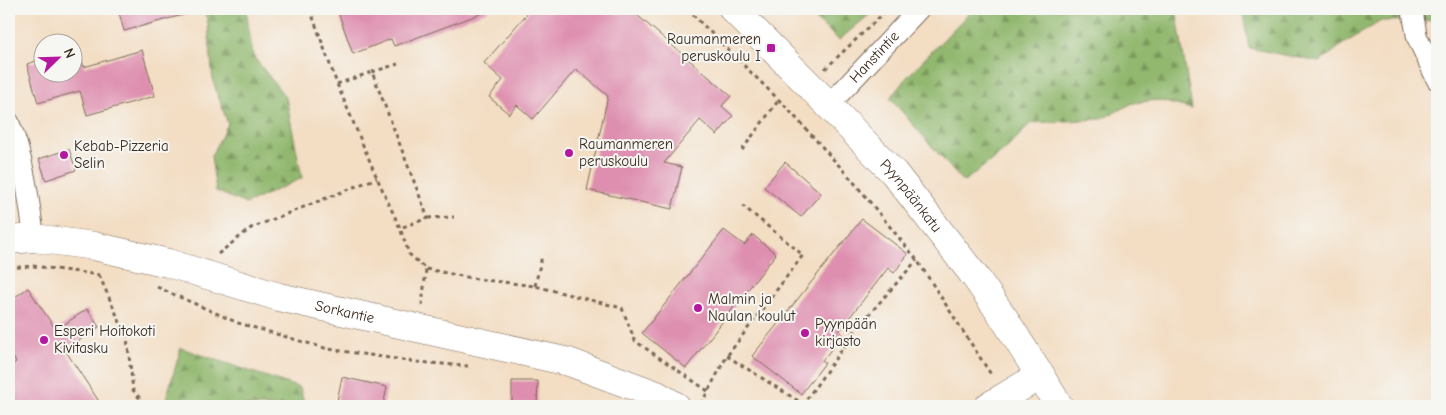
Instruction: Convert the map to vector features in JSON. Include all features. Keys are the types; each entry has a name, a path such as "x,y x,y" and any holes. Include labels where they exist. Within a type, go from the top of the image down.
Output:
{"street":[{"name":"Pyynpäänkatu","path":"733,9 894,173 982,286 1041,375 1058,406"},
{"name":"Hanstintie","path":"829,105 919,9"},
{"path":"1412,9 1417,37 1437,80"},
{"path":"9,122 17,142 28,197 21,239"},
{"name":"Sorkantie","path":"21,239 94,246 168,263 279,297 569,362 657,394 676,406"},
{"path":"998,402 1041,375"}],"path":[{"path":"310,9 337,84 400,228 409,254 426,269 477,279 535,286 622,308 636,341 708,391"},
{"path":"687,9 787,108 852,180 916,260 998,402"},
{"path":"787,108 808,84 888,9"},
{"path":"337,84 398,64"},
{"path":"372,72 428,218"},
{"path":"742,150 778,101"},
{"path":"196,272 251,228 377,178"},
{"path":"699,406 727,356 803,255 743,206"},
{"path":"400,228 428,218 454,216"},
{"path":"535,286 542,256"},
{"path":"727,356 803,404 858,327 916,260"},
{"path":"417,362 418,329 426,269"},
{"path":"99,274 127,338 133,390 146,406"}],"green space":[{"path":"204,9 246,9 253,56 286,98 302,178 246,204 216,191 211,156 228,124 213,81 208,24"},
{"path":"804,9 876,9 839,40"},
{"path":"973,9 1176,9 1192,109 1157,100 1133,103 1101,119 1031,123 1005,150 963,182 890,98 908,76"},
{"path":"1242,9 1437,9 1437,20 1381,21 1343,44 1320,62 1249,48"},
{"path":"181,348 300,388 305,406 164,406"}],"building":[{"path":"118,9 186,9 186,14 124,31"},
{"path":"337,9 488,9 488,11 394,46 391,39 353,54"},
{"path":"531,9 630,9 731,96 722,106 733,116 717,135 700,120 664,163 682,167 672,209 587,190 608,96 576,69 533,119 517,105 509,114 489,97 503,80 484,63"},
{"path":"142,50 155,96 87,115 80,91 38,103 32,82 82,82 82,61 84,67"},
{"path":"32,62 32,82 27,64"},
{"path":"69,149 76,170 46,180 39,159"},
{"path":"785,162 821,193 801,217 764,187"},
{"path":"862,219 908,254 894,273 888,268 839,331 843,334 822,361 825,363 801,394 752,356"},
{"name":"Malmin ja Naulan koulut","path":"724,230 744,245 753,235 776,254 686,368 642,333"},
{"name":"Esperi Hoitokoti Kivitasku","path":"28,288 56,330 87,309 99,327 65,350 102,406 9,406 9,367 16,362 9,351 9,301"},
{"path":"342,377 387,387 383,406 363,406 337,401"},
{"path":"512,381 538,381 537,406 512,406"}],"place":[{"name":"Raumanmeren peruskoulu I","path":"771,48"},
{"name":"Raumanmeren peruskoulu","path":"569,153"},
{"name":"Kebab-Pizzeria Selin","path":"64,155"},
{"name":"Malmin ja Naulan koulut","path":"698,308"},
{"name":"Pyynpään kirjasto","path":"805,333"},
{"name":"Esperi Hoitokoti Kivitasku","path":"44,340"}]}
